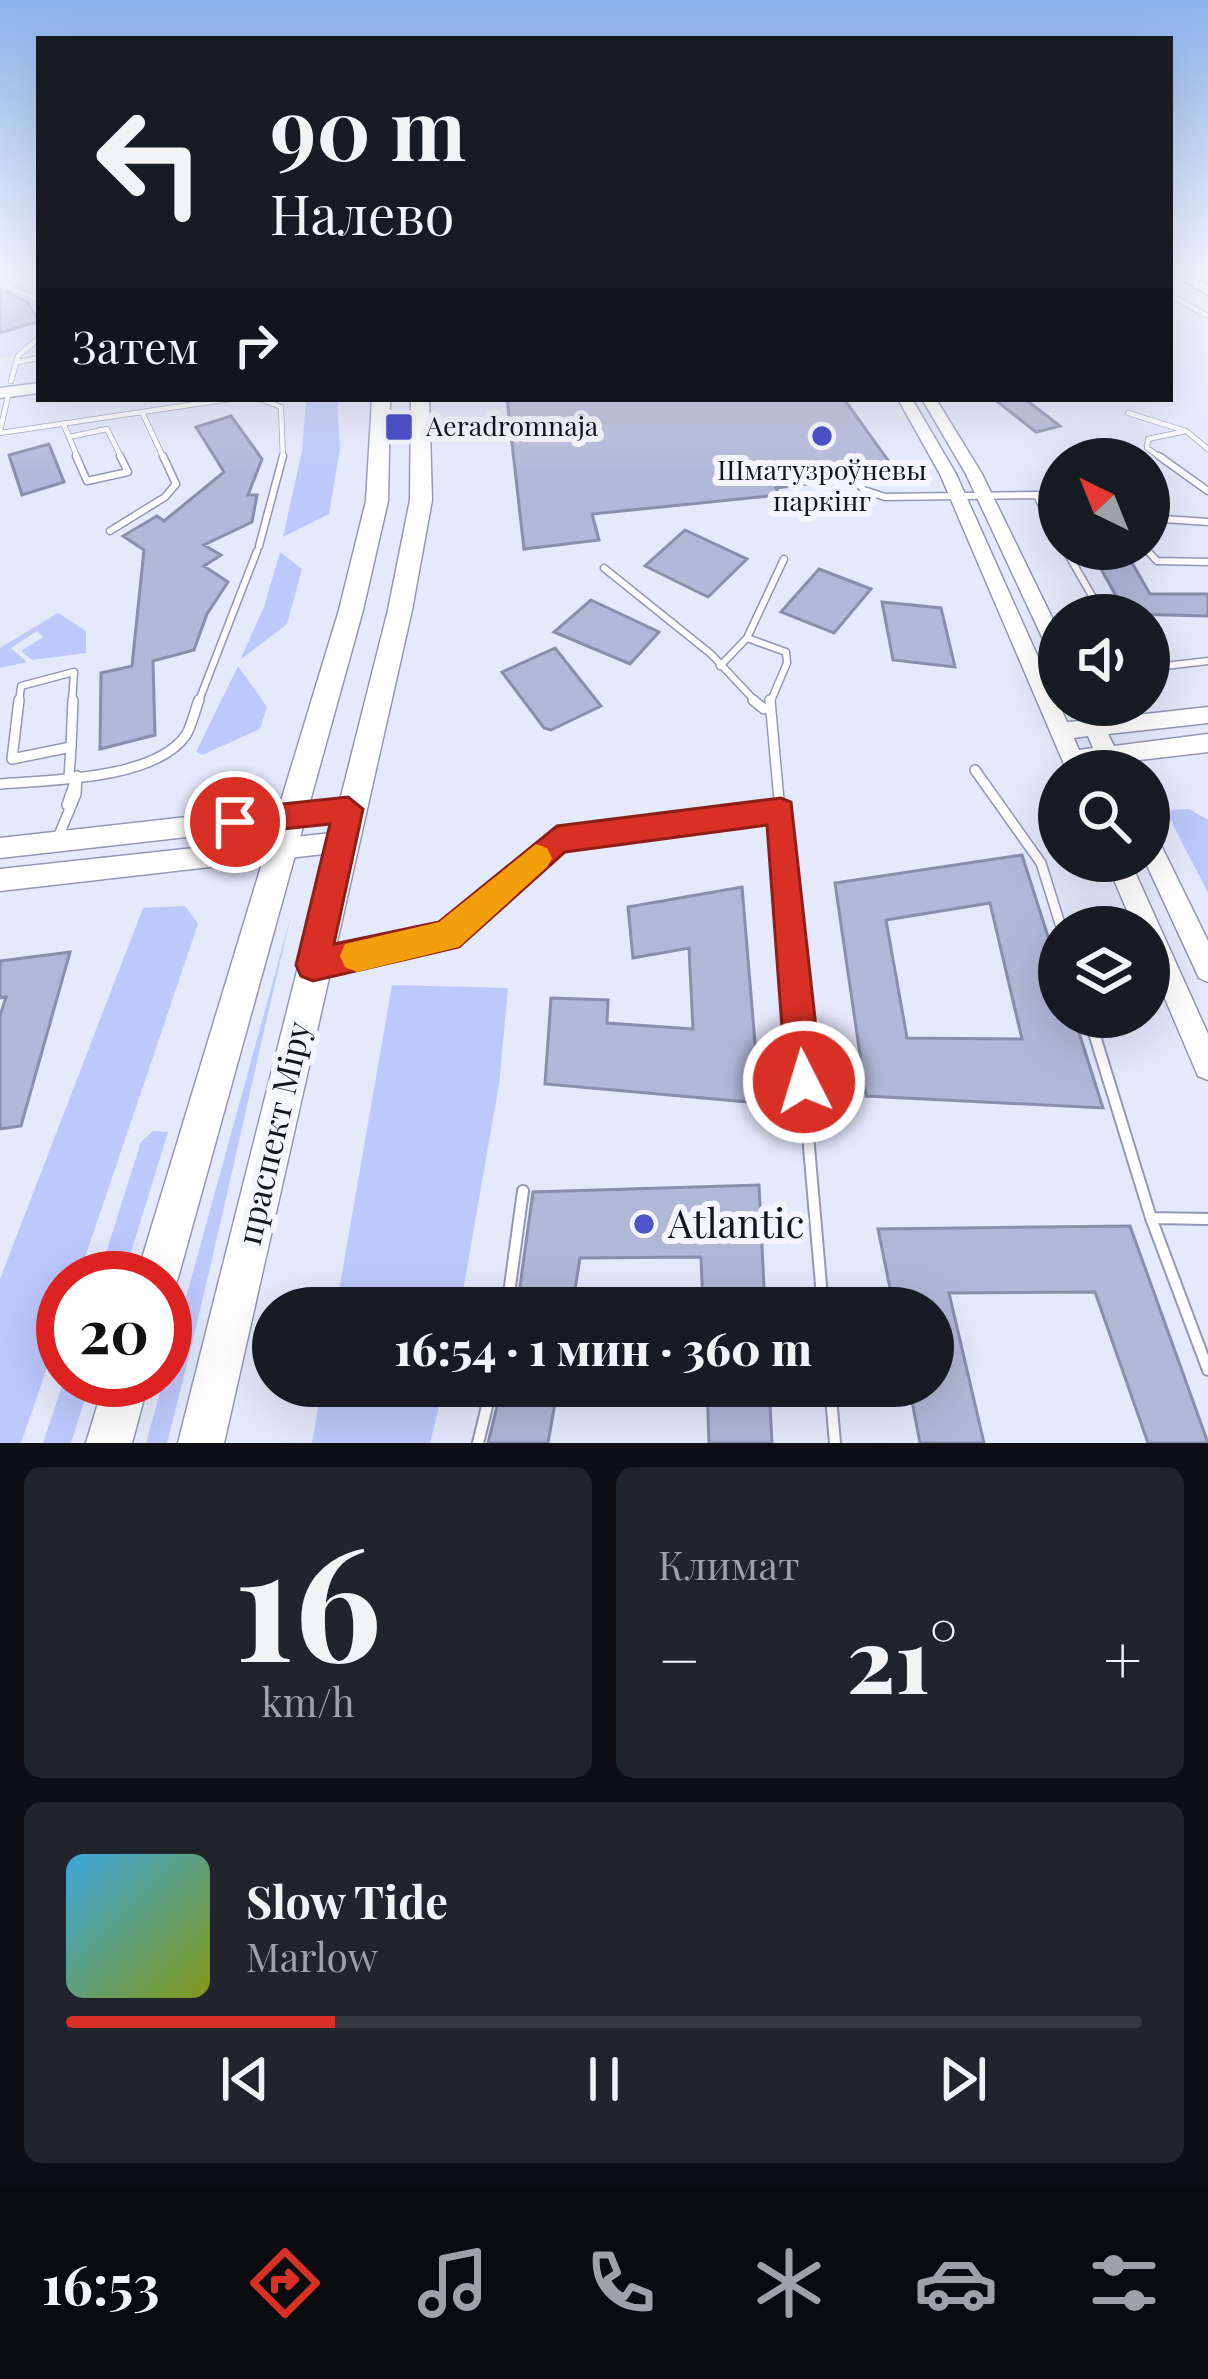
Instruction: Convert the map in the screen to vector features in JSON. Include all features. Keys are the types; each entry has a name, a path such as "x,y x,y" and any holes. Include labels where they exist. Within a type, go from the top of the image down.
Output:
{"main road":[{"path":"5,387 36,378"},
{"path":"5,387 36,388"},
{"name":"праспект Міру","path":"165,1251 377,502 381,402"},
{"name":"праспект Міру","path":"201,1443 390,652 421,500 420,402"},
{"path":"109,1443 120,1407"}],"street":[{"path":"907,402 956,496 1070,750"},
{"path":"931,402 984,493 1038,607"},
{"path":"1062,731 1208,715"},
{"path":"1094,727 1106,750"},
{"path":"1170,751 1208,743"},
{"path":"0,880 345,825"},
{"path":"0,848 287,832"},
{"path":"1167,882 1208,969"},
{"path":"1170,979 1208,1066"}],"lane":[{"path":"36,341 17,362 5,387 0,432 210,402"},
{"path":"17,362 36,359"},
{"path":"0,784 146,763 185,736 258,548 280,457 284,414 281,407 268,402"},
{"path":"110,531 165,497 176,484 142,412"},
{"path":"1128,413 1186,431 1208,448"},
{"path":"63,424 68,437 89,482 128,472 107,429 68,437"},
{"path":"1186,431 1148,439 1147,448 1208,491"},
{"path":"852,477 864,490 886,497 984,493 1036,495 1038,499"},
{"path":"1170,518 1205,518 1208,522"},
{"path":"720,666 746,638 784,559"},
{"path":"1170,561 1208,562"},
{"path":"604,568 765,710"},
{"path":"746,638 786,652 787,663 770,686 765,710 781,811 822,1287"},
{"path":"1170,666 1208,662"},
{"path":"56,842 79,784 73,777 71,747 74,672 22,686 12,759 71,747"},
{"path":"975,770 1042,862 1055,906"},
{"path":"313,965 447,936 557,839 781,811"},
{"path":"1095,1038 1151,1219 1208,1370"},
{"path":"510,1287 523,1191"},
{"path":"1151,1219 1208,1220"},
{"path":"478,1443 487,1407"},
{"path":"832,1407 835,1443"}],"shaded area":[{"path":"0,340 36,340 36,353 0,358"},
{"path":"306,402 337,402 340,449 329,514 283,537 302,451"},
{"path":"280,552 302,569 287,624 240,660 264,607"},
{"path":"58,613 86,631 86,653 32,660 21,651 43,637 37,631 11,648 27,662 0,668 0,648"},
{"path":"238,666 267,707 260,729 202,755 196,752"},
{"path":"1189,809 1208,820 1208,893 1170,819 1171,810"},
{"path":"185,906 198,924 87,1251 36,1251 36,1399 21,1443 0,1443 0,1279 143,908"},
{"path":"292,912 192,1343 192,1276"},
{"path":"392,985 508,988 499,1084 464,1287 340,1287"},
{"path":"153,1131 168,1132 131,1251 107,1251 141,1142"},
{"path":"55,1407 82,1407 71,1443 43,1443"},
{"path":"156,1407 176,1407 167,1443 146,1443"},
{"path":"318,1407 439,1407 430,1443 312,1443"}],"building":[{"path":"507,402 846,402 897,473 862,476 852,470 845,479 776,488 780,495 592,514 599,540 524,549"},
{"path":"998,402 1029,402 1060,426 1036,432"},
{"path":"231,416 262,459 248,495 257,495 252,522 204,545 221,555 204,566 228,582 207,614 194,650 153,661 155,735 100,749 101,673 132,666 144,550 123,536 157,516 164,521 224,472 196,427"},
{"path":"49,444 64,482 22,495 9,455"},
{"path":"685,530 747,559 708,597 645,566"},
{"path":"819,569 871,589 834,633 781,612"},
{"path":"1102,570 1136,570 1150,594 1115,594"},
{"path":"1170,594 1208,594 1208,616 1170,615"},
{"path":"591,600 659,632 630,664 554,632"},
{"path":"882,602 941,608 955,667 893,660"},
{"path":"555,648 601,706 551,730 544,728 502,672"},
{"path":"1022,855 1038,906 1038,1038 1081,1038 1103,1108 866,1096 835,883","holes":["990,903 1022,1039 907,1038 886,920"]},
{"path":"742,887 760,1103 545,1084 551,998 608,1000 607,1023 693,1029 689,948 633,958 628,907"},
{"path":"70,952 21,1126 0,1129 0,1016 6,997 0,998 0,961"},
{"name":"Atlantic","path":"759,1185 764,1287 702,1287 701,1257 580,1258 575,1287 520,1287 533,1192"},
{"path":"1130,1226 1208,1443 1148,1443 1095,1292 954,1293 954,1287 890,1287 878,1229"},
{"path":"954,1314 984,1443 920,1443 913,1407 954,1407"},
{"path":"497,1407 554,1407 548,1443 488,1443"},
{"path":"708,1407 770,1407 772,1443 709,1443"}],"slow traffic":[{"path":"357,956 447,936 536,858"}],"place":[{"name":"Aeradromnaja","path":"399,427"},
{"name":"Шматузроўневы паркінг","path":"822,436"},
{"name":"Atlantic","path":"644,1224"}],"route":[{"path":"235,822 348,809 313,965 447,936 557,839 781,811 804,1082"}]}
